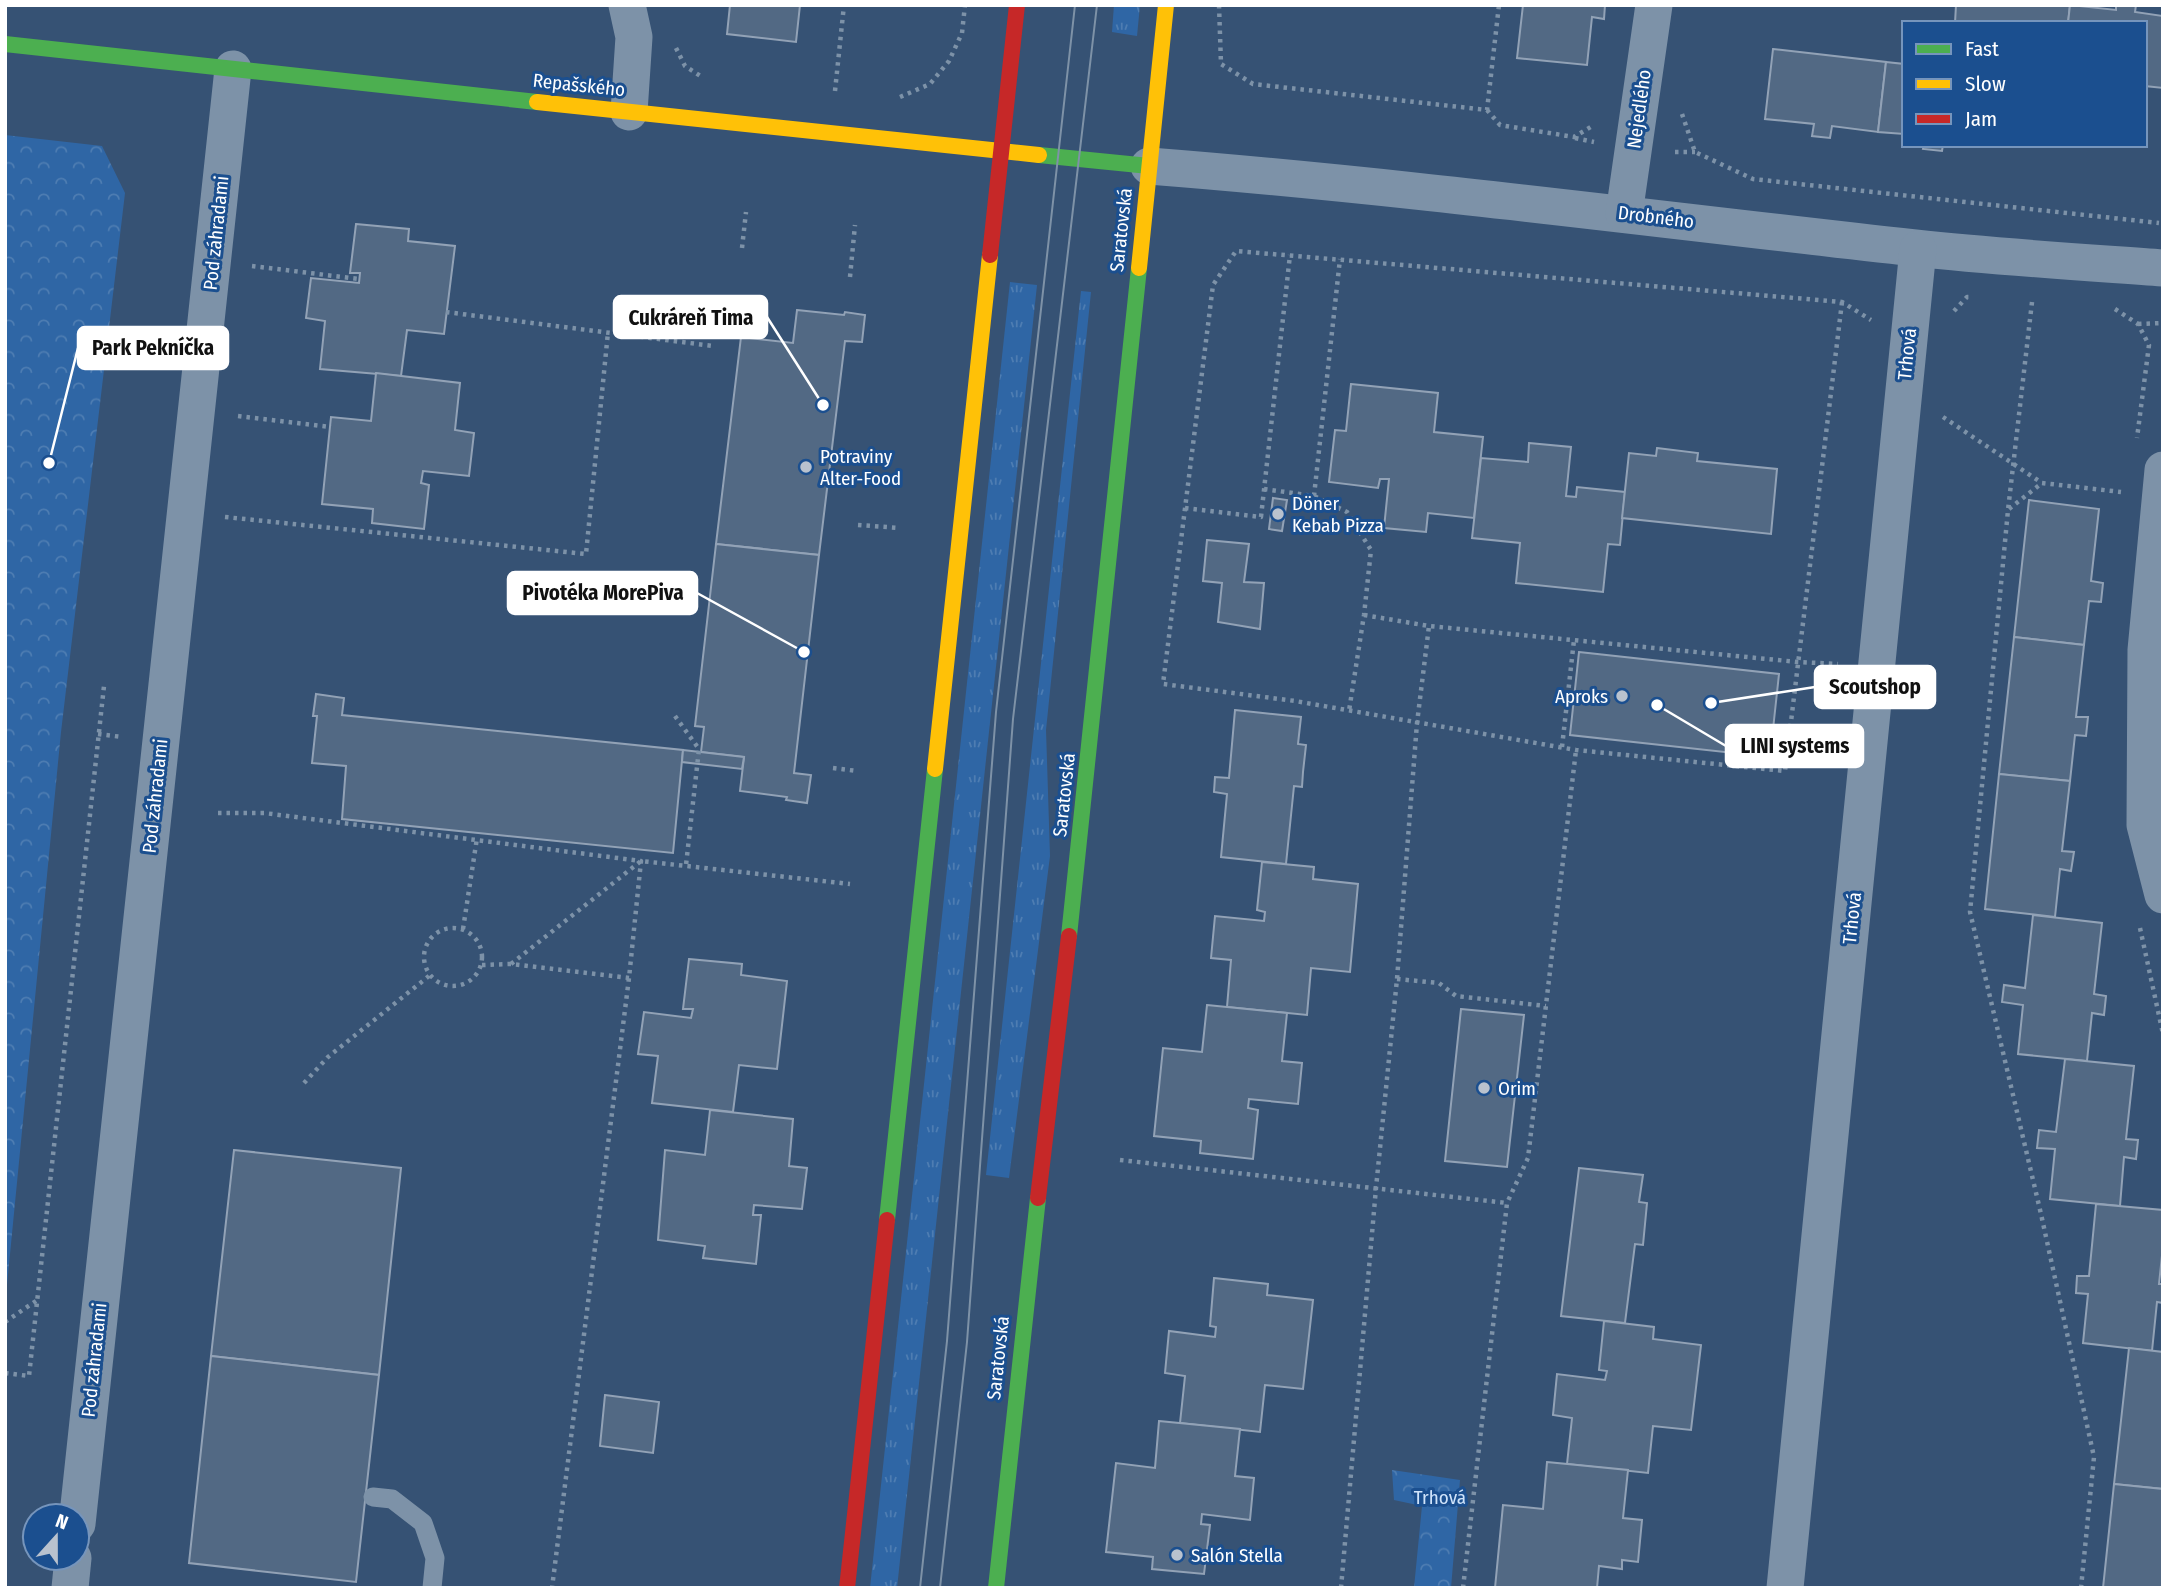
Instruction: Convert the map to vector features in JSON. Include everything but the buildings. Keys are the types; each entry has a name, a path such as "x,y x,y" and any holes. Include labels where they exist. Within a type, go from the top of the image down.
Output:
{"main road":[{"path":"847,1588 1017,5"},
{"name":"Saratovská","path":"996,1588 1021,1334 1090,748 1166,5"},
{"name":"Repašského","path":"5,44 1149,166"}],"street":[{"path":"627,5 634,37 629,112"},
{"name":"Nejedlého","path":"1624,214 1654,5"},
{"name":"Pod záhradami","path":"79,1502 233,69"},
{"name":"Drobného","path":"1149,166 1244,173 1919,249 2163,268"},
{"name":"Trhová","path":"1785,1588 1907,342 1919,249"},
{"path":"2163,471 2146,650 2145,811 2145,825 2163,895"}],"lane":[{"path":"373,1497 391,1499 423,1523 435,1558 432,1588"}],"path":[{"path":"834,100 844,5"},
{"path":"894,100 930,84 949,61 962,33 965,5"},
{"path":"1219,5 1221,64 1253,83 1487,110 1500,125 1574,137 1604,119"},
{"path":"1487,110 1499,5"},
{"path":"673,41 685,66 704,78"},
{"path":"1680,110 1695,152 1753,179 2163,224"},
{"path":"742,248 746,212"},
{"path":"850,277 855,225"},
{"path":"1842,302 1785,771 1576,750 1295,701 1163,684 1213,285 1236,251 1842,302 1907,342"},
{"path":"1185,508 1261,517 1290,255"},
{"path":"1314,496 1340,258"},
{"path":"248,265 359,279"},
{"path":"1947,319 1967,297 1980,298"},
{"path":"2019,301 2044,303"},
{"path":"2032,302 2008,510 1970,912 2041,1214 2094,1457 2081,1588"},
{"path":"2106,308 2118,309 2138,324 2148,345 2137,440"},
{"path":"446,312 713,346"},
{"path":"2138,324 2163,323"},
{"path":"221,516 586,554 608,332"},
{"path":"1936,413 2042,483 2130,493"},
{"path":"233,416 331,427"},
{"path":"2008,510 2042,483"},
{"path":"1264,489 1314,496 1347,512 1371,550 1349,711"},
{"path":"858,525 900,528"},
{"path":"1364,615 1429,626 1798,662 1877,666"},
{"path":"1341,1588 1376,1188 1398,979 1417,723 1429,626"},
{"path":"1562,747 1574,640"},
{"path":"5,1373 29,1376 104,686"},
{"path":"676,716 699,749 686,865"},
{"path":"1463,1588 1507,1203 1528,1158 1576,750"},
{"path":"833,768 858,771"},
{"path":"218,813 264,813 477,838 641,861 850,884"},
{"path":"463,929 477,838"},
{"path":"511,964 641,861"},
{"path":"552,1588 629,978 641,861"},
{"path":"2140,928 2163,1034"},
{"path":"463,929 475,938 482,951 482,965 475,978 463,986 449,987 429,976 423,962 424,950 430,939 439,931 463,929"},
{"path":"482,965 511,964 629,978"},
{"path":"304,1083 328,1057 429,976"},
{"path":"1398,979 1439,983 1456,996 1546,1006"},
{"path":"1120,1160 1507,1203"},
{"path":"5,1322 37,1300"}],"green space":[{"path":"1114,5 1140,5 1137,36 1112,32"},
{"path":"5,135 102,146 125,193 61,732 6,1295"},
{"path":"1010,282 1037,285 897,1588 870,1588"},
{"path":"1081,291 1091,292 1046,730 1050,856 1009,1178 986,1175"},
{"name":"Trhová","path":"1392,1470 1460,1480 1451,1588 1414,1588 1422,1506 1394,1500"}],"tram line":[{"path":"920,1588 947,1341 996,712 1075,5"},
{"path":"940,1588 967,1342 1013,719 1097,5"}],"traffic: fast":[{"path":"5,44 537,102"},
{"path":"1039,155 1149,166"},
{"path":"1069,936 1139,268"},
{"path":"887,1220 935,769"},
{"path":"996,1588 1038,1198"}],"traffic: slow":[{"path":"1139,268 1166,5"},
{"path":"537,102 1039,155"},
{"path":"935,769 990,255"}],"traffic: jam":[{"path":"990,255 1017,5"},
{"path":"1038,1198 1069,936"},
{"path":"847,1588 887,1220"}],"place":[{"name":"Cukráreň Tima","path":"823,405"},
{"name":"Park Pekníčka","path":"49,463"},
{"name":"Potraviny Alter-Food","path":"806,467"},
{"name":"Döner Kebab Pizza","path":"1278,514"},
{"name":"Pivotéka MorePiva","path":"804,652"},
{"name":"Aproks","path":"1622,696"},
{"name":"Scoutshop","path":"1711,703"},
{"name":"LINI systems","path":"1657,705"},
{"name":"Orim","path":"1484,1088"},
{"name":"Salón Stella","path":"1177,1555"}]}
